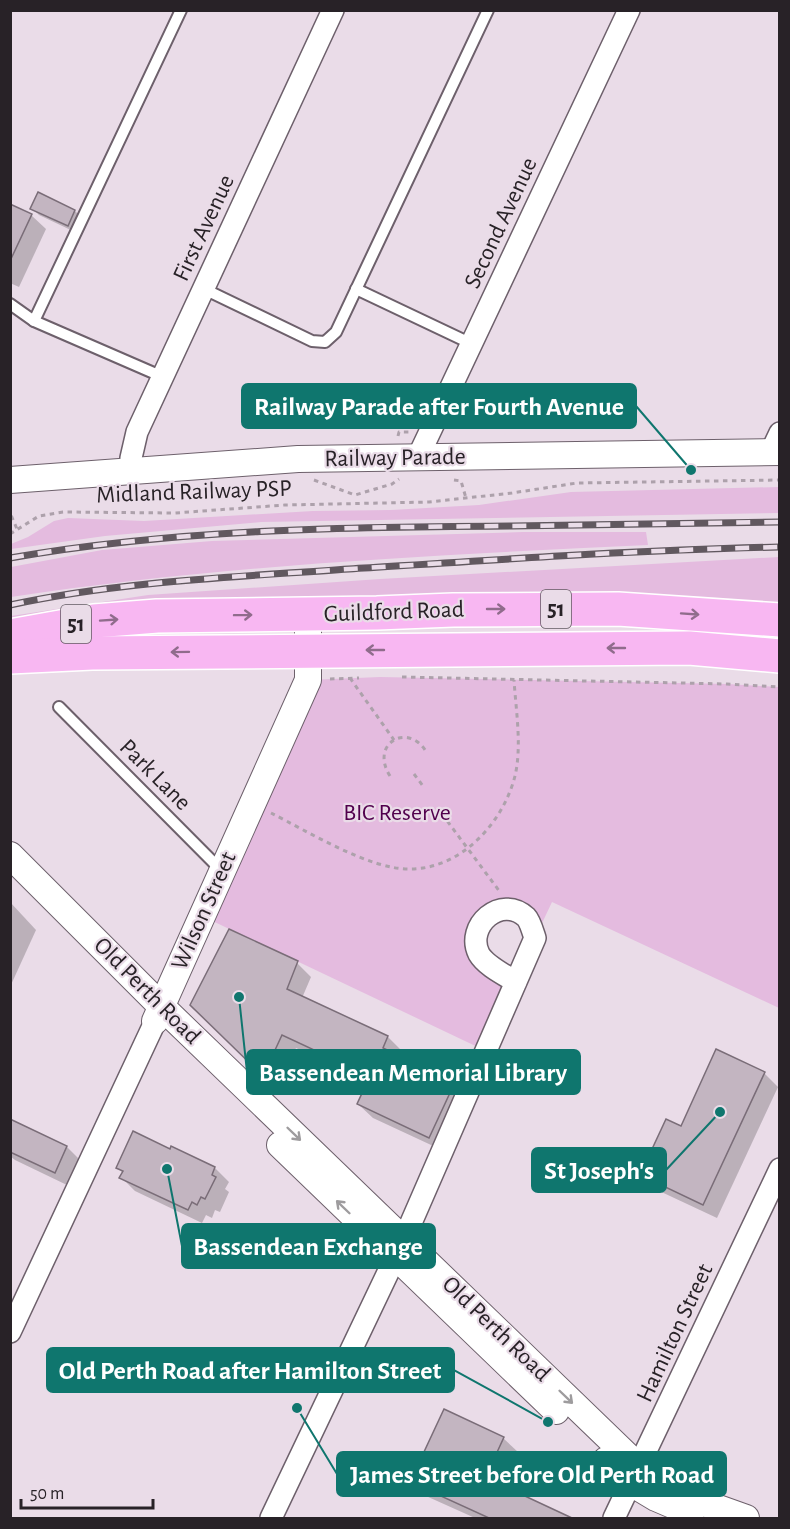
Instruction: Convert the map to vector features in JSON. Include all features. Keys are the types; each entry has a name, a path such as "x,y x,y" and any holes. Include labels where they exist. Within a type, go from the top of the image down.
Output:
{"highway":[{"name":"Guildford Road","path":"10,636 94,621 157,616 618,609 780,620"},
{"name":"Guildford Road","path":"10,657 92,652 308,665 689,648 780,656"}],"street":[{"name":"First Avenue","path":"131,470 131,458 137,432 333,10"},
{"name":"Second Avenue","path":"418,458 629,10"},
{"name":"Railway Parade","path":"10,480 298,459 418,458 777,446"},
{"name":"Wilson Street","path":"10,1332 253,804 308,665 308,614"},
{"name":"Old Perth Road","path":"10,855 158,1014"},
{"name":"Old Perth Road","path":"10,879 158,1014 656,1498 702,1518"},
{"path":"271,1518 399,1248 536,938 527,917 513,910 496,910 484,918 475,936 480,955 493,967 516,982"},
{"name":"Hamilton Street","path":"614,1518 780,1169"},
{"name":"Old Perth Road","path":"635,1476 746,1518"}],"lane":[{"path":"34,321 180,10"},
{"path":"204,290 312,341 325,342 336,332 488,10"},
{"path":"356,289 472,344"},
{"path":"10,304 34,321 163,377"},
{"name":"Park Lane","path":"59,707 222,871"}],"path":[{"path":"355,495 392,484 399,479"},
{"path":"446,480 461,481 465,498"},
{"name":"Midland Railway PSP","path":"10,534 39,516 63,512 175,513 285,505 429,502 577,483 780,480"},
{"path":"10,507 17,529"},
{"path":"308,665 350,678 360,678"},
{"path":"391,677 780,687"},
{"path":"350,678 394,740"},
{"path":"253,804 356,855 384,865 410,870 436,865 468,848 494,822 507,799 516,774 518,738 514,680"},
{"path":"390,776 384,766 383,754 387,745 394,740 402,737 413,738 422,744 427,753"},
{"path":"414,774 423,786"},
{"path":"442,814 513,910"}],"green space":[{"path":"779,487 779,513 261,522 105,536 11,549 11,544 28,537 54,521 68,518 144,521 313,511 391,510 479,505 571,492"},
{"path":"523,532 646,532 648,545 408,557 249,569 11,597 11,567 102,550 212,541"},
{"path":"779,557 779,609 11,626 11,616 148,595 380,579"},
{"name":"BIC Reserve","path":"380,677 779,687 779,1008 552,902 535,938 513,910 475,936 516,982 486,1051 202,916 308,680"}],"building":[{"path":"38,192 75,210 68,226 30,209"},
{"path":"10,204 32,214 10,261"},
{"path":"229,929 298,961 287,989 388,1036 383,1048 455,1082 429,1138 357,1104 370,1076 282,1035 263,1076 190,1005"},
{"path":"716,1049 765,1072 703,1205 640,1175 666,1119 681,1126"},
{"path":"10,1119 67,1146 55,1173 10,1152"},
{"path":"133,1131 215,1167 212,1175 216,1177 205,1199 201,1197 197,1205 192,1202 188,1210 119,1178 123,1171 116,1168"},
{"path":"444,1409 504,1437 493,1461 505,1466 497,1483 572,1518 489,1518 410,1482"}],"railway":[{"path":"10,558 72,548 197,535 323,529 780,522"},
{"path":"10,605 94,590 221,578 672,550 780,547"}],"place":[{"name":"Railway Parade after Fourth Avenue","path":"691,470"},
{"name":"Bassendean Memorial Library","path":"239,997"},
{"name":"St Joseph's","path":"720,1112"},
{"name":"Bassendean Exchange","path":"167,1169"},
{"name":"James Street before Old Perth Road","path":"297,1408"},
{"name":"Old Perth Road after Hamilton Street","path":"548,1422"}]}
